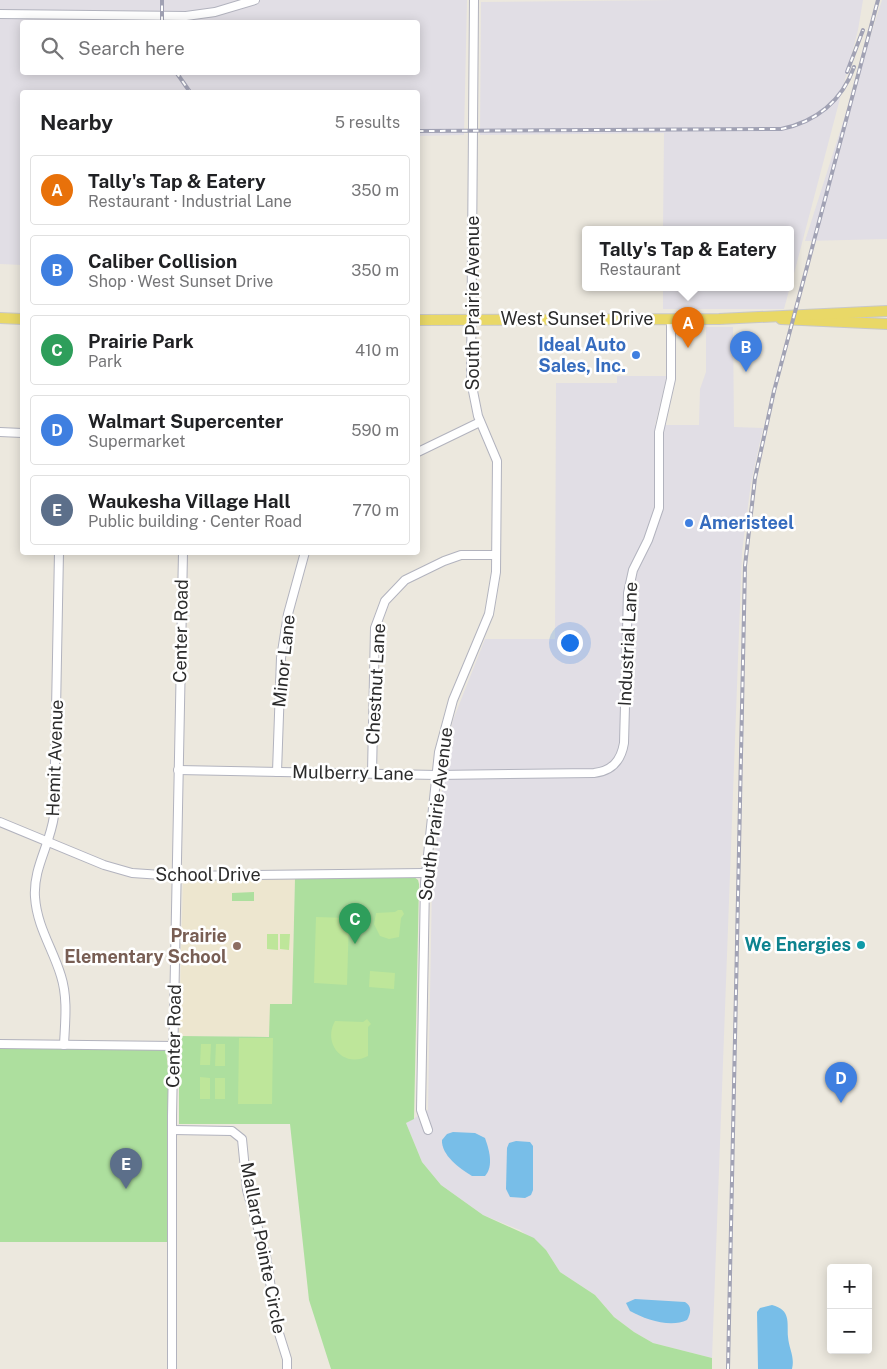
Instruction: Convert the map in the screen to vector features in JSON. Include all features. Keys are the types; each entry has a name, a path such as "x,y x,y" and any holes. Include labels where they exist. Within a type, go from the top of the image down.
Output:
{"main road":[{"name":"West Sunset Drive","path":"420,320 671,319 766,317 794,314 887,311"},
{"name":"West Sunset Drive","path":"766,317 792,321 887,324"},
{"path":"0,318 20,319"}],"street":[{"path":"0,14 186,16 215,12 256,0"},
{"name":"South Prairie Avenue","path":"428,1130 421,1110 426,873 436,775 447,718 492,605 496,555 498,469 492,448 474,404 471,381 474,0"},
{"name":"Industrial Lane","path":"615,764 621,755 624,743 626,632 630,580 659,508 659,432 670,382 671,319"},
{"path":"420,451 480,422"},
{"path":"0,432 20,434"},
{"name":"Hemit Avenue","path":"59,555 54,816 38,868 35,897 40,925 58,966 64,990 64,1045"},
{"name":"Center Road","path":"172,1369 174,1046 183,555"},
{"name":"Minor Lane","path":"277,772 280,658 288,614 304,555"},
{"name":"Chestnut Lane","path":"372,774 375,628 385,601 404,580 444,561 461,555 496,555"},
{"name":"Mulberry Lane","path":"178,770 436,775 594,772 606,770 615,764"},
{"name":"School Drive","path":"0,822 120,870 147,875 426,873"},
{"path":"0,1044 174,1046"},
{"name":"Mallard Pointe Circle","path":"173,1130 232,1131 242,1139 247,1190 266,1256 277,1327 287,1359 287,1369"}],"shaded area":[{"path":"0,0 467,0 464,135 420,136 420,90 20,90 20,265 0,264"},
{"path":"863,0 858,30 794,274 794,226 663,226 664,133 480,135 481,2"},
{"path":"882,0 887,0 887,239 805,241"},
{"path":"663,291 789,291 784,309 663,309"},
{"path":"706,327 733,327 734,427 763,428 751,483 742,552 712,1358 653,1343 634,1332 614,1317 595,1295 560,1272 546,1250 520,1230 483,1215 441,1185 422,1162 406,1123 428,1110 432,882 445,761 453,720 485,639 555,639 556,383 617,383 617,376 667,376 655,425 699,425 700,389 706,372"},
{"name":"Prairie Elementary School","path":"295,878 292,1004 270,1037 179,1036 183,882 188,880"}],"green space":[{"path":"414,877 418,880 419,884 414,1119 406,1123 422,1162 441,1185 483,1215 534,1238 546,1250 560,1272 595,1295 614,1317 634,1332 653,1343 712,1358 712,1369 331,1369 309,1300 290,1124 179,1124 179,1036 269,1037 270,1004 292,1004 295,878"},
{"path":"254,892 254,901 232,901 232,893"},
{"path":"402,910 404,914 401,918 399,937 389,939 380,936 374,924 376,913 395,912"},
{"path":"316,917 349,918 347,985 314,983"},
{"path":"267,934 278,934 278,950 267,949"},
{"path":"280,934 290,934 289,950 280,949"},
{"path":"370,971 395,973 394,989 369,987"},
{"path":"367,1019 371,1024 368,1027 368,1056 359,1059 344,1057 333,1046 331,1038 335,1021 363,1022"},
{"path":"239,1038 273,1038 272,1104 238,1104"},
{"path":"201,1044 211,1044 210,1065 200,1065"},
{"path":"216,1044 225,1044 225,1066 215,1066"},
{"path":"0,1047 166,1050 170,1088 169,1242 0,1242"},
{"path":"200,1077 210,1078 210,1099 200,1099"},
{"path":"215,1078 225,1078 225,1099 215,1099"}],"water":[{"path":"453,1132 475,1133 485,1138 490,1162 485,1176 472,1176 448,1156 442,1140 447,1134"},
{"path":"516,1141 530,1142 533,1146 533,1190 531,1195 525,1198 510,1197 506,1189 507,1148 509,1143"},
{"path":"635,1299 685,1302 690,1308 689,1315 687,1320 674,1323 651,1320 630,1311 626,1303"},
{"path":"772,1305 782,1310 787,1317 793,1361 792,1369 758,1369 757,1312 760,1308"}],"railway":[{"path":"162,0 162,20"},
{"path":"728,1369 745,566 755,478 774,391 878,0"},
{"path":"847,72 863,30"},
{"path":"420,131 781,129 805,121 826,108 842,90 854,67"},
{"path":"178,75 189,90"}],"place":[{"name":"Tally's Tap & Eatery","path":"688,348"},
{"name":"Ideal Auto Sales, Inc.","path":"636,355"},
{"name":"Caliber Collision","path":"746,372"},
{"name":"Ameristeel","path":"689,523"},
{"name":"Prairie Park","path":"355,944"},
{"name":"We Energies","path":"861,945"},
{"name":"Prairie Elementary School","path":"237,946"},
{"name":"Walmart Supercenter","path":"841,1103"},
{"name":"Waukesha Village Hall","path":"126,1189"}]}
